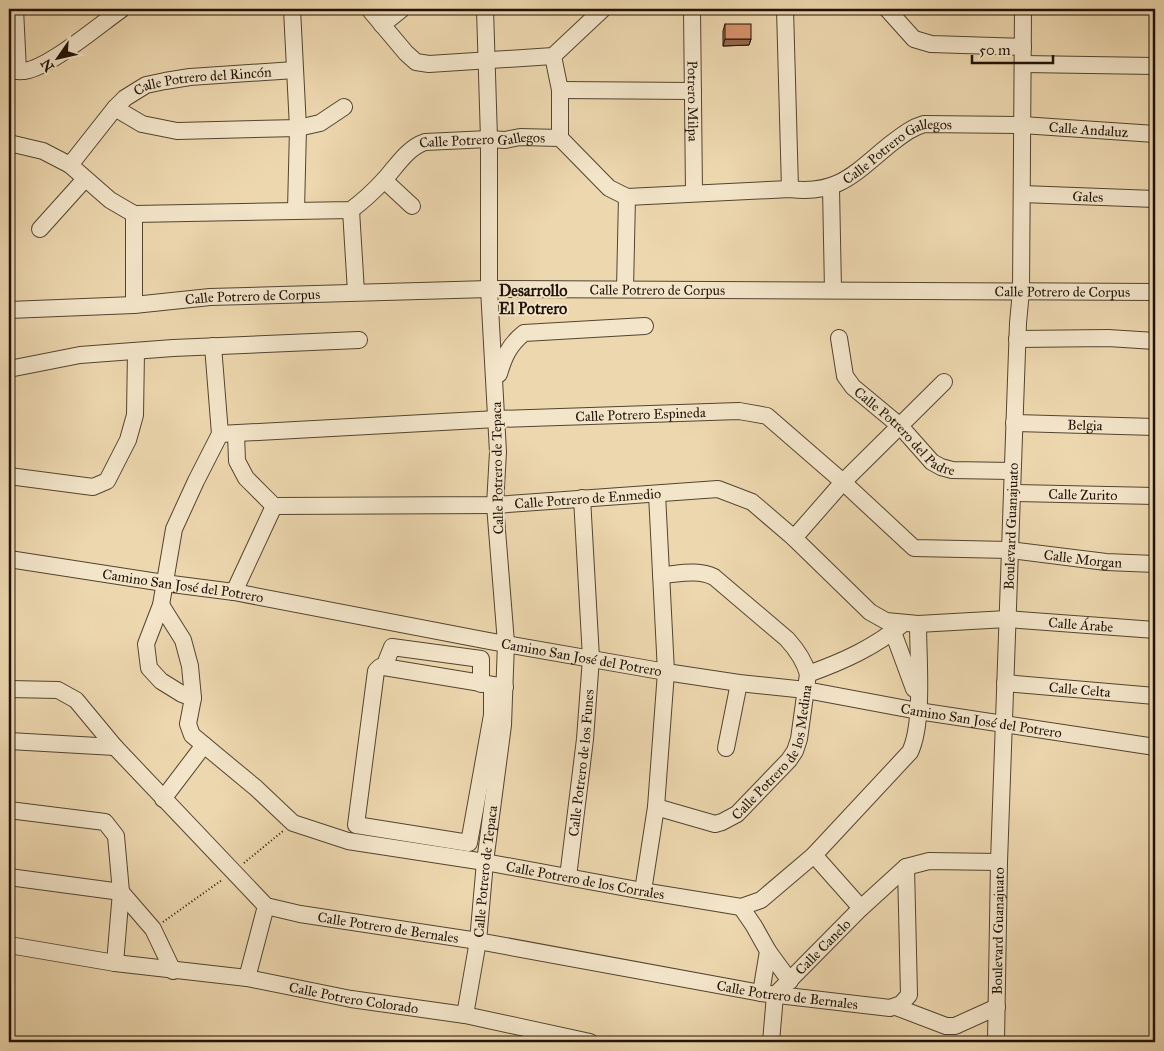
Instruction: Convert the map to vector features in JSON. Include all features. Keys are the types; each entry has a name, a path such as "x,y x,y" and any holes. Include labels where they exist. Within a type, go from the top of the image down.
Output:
{"street":[{"path":"15,9 14,71 25,71 42,65 122,9"},
{"path":"292,9 298,128 296,210"},
{"path":"369,9 406,53 416,62 429,64 554,56 603,9"},
{"path":"382,26 402,9"},
{"name":"Calle Potrero de Tepaca","path":"465,1015 478,941 485,862 503,725 493,686 506,642 495,505 498,452 490,289 489,139 485,9"},
{"name":"Potrero Milpa","path":"692,9 694,194"},
{"path":"785,9 790,189"},
{"path":"888,9 914,39 930,44 1023,47"},
{"name":"Boulevard Guanajuato","path":"996,1042 999,862 1017,331 1020,297 1024,9"},
{"path":"554,56 560,90 560,138"},
{"path":"1023,64 1155,66"},
{"name":"Calle Potrero del Rincón","path":"70,165 115,108 125,98 146,85 165,81 295,70"},
{"path":"560,90 694,91"},
{"name":"Calle Potrero del Rincón","path":"115,108 142,124 177,132 298,128 320,123 344,107"},
{"name":"Calle Potrero Gallegos","path":"352,210 418,144 425,142 505,140 536,137 560,138 609,188 627,197 790,189 807,191 831,188 854,174 914,127 924,124 1022,125"},
{"name":"Calle Andaluz","path":"1022,125 1155,134"},
{"path":"9,143 43,151 70,165 110,200 134,214 352,210 356,292"},
{"path":"40,229 85,179"},
{"path":"384,180 412,206"},
{"path":"831,188 833,290"},
{"name":"Gales","path":"1022,194 1155,199"},
{"path":"625,289 627,197"},
{"path":"134,214 134,305"},
{"name":"Calle Potrero de Corpus","path":"9,310 134,305 210,297 490,289 833,290 1020,297 1155,292"},
{"path":"496,386 504,356 514,341 524,333 645,326"},
{"path":"1017,331 1155,340"},
{"name":"Calle Potrero del Padre","path":"839,338 845,376 853,387 900,426 932,462 952,470 1012,471"},
{"path":"9,369 80,355 213,346 359,340"},
{"path":"213,346 228,434 237,461 246,478 274,506 234,592"},
{"path":"9,476 93,487 107,481 128,440 135,415 136,351"},
{"path":"794,538 843,482 944,382"},
{"name":"Calle Potrero Espineda","path":"228,434 497,420 754,413 767,416 843,482 914,548 1010,550"},
{"name":"Belgia","path":"1014,423 1155,427"},
{"path":"193,698 161,682 150,668 146,644 162,605 174,529 196,481 228,434"},
{"name":"Calle Potrero de Enmedio","path":"274,506 495,505 718,489 752,502 794,538 870,612 886,621 905,626 1007,619"},
{"path":"643,891 656,807 666,672 657,494"},
{"name":"Calle Zurito","path":"1012,494 1155,496"},
{"name":"Calle Potrero de los Funes","path":"568,877 585,738 591,658 582,498"},
{"name":"Calle Morgan","path":"1010,550 1106,562 1155,564"},
{"name":"Camino San José del Potrero","path":"9,558 164,583 234,592 489,641 506,642 666,672 740,683 807,682 1004,724 1155,747"},
{"name":"Calle Potrero de los Medina","path":"656,807 715,824 738,814 784,767 795,751 799,739 800,720 807,682 806,665 798,651 787,639 714,577 706,573 694,572 661,575"},
{"path":"162,605 183,640 190,666 193,698 188,724 198,740 163,799"},
{"name":"Calle Árabe","path":"1007,619 1155,630"},
{"path":"807,682 884,640 905,626"},
{"path":"790,981 768,951 741,907 761,900 814,855 910,752 916,733 918,706 905,626"},
{"path":"905,626 918,706"},
{"path":"384,667 392,648 481,659 493,686 492,715 469,842 356,825 376,671 380,667 384,667 493,686"},
{"path":"726,748 740,683"},
{"name":"Calle Celta","path":"1005,683 1155,696"},
{"path":"9,688 58,690 76,700 115,748 266,906 247,978"},
{"name":"Calle Potrero de los Corrales","path":"198,740 256,788 293,823 348,841 485,862 741,907"},
{"path":"9,741 115,748"},
{"path":"9,810 105,822 111,828 116,836 121,892 115,963"},
{"path":"814,855 861,908"},
{"path":"896,1007 906,1000 909,995 906,866 928,861 999,862"},
{"name":"Calle Canelo","path":"768,994 790,981 861,908 906,866"},
{"path":"9,877 121,892 153,930 173,971"},
{"name":"Calle Potrero de Bernales","path":"266,906 300,914 478,941 768,994 890,1008 896,1007 946,1026 955,1026 996,1007"},
{"name":"Calle Potrero Colorado","path":"9,946 173,971 247,978 351,999 465,1015 590,1042"},
{"path":"768,951 771,1042"}],"building":[{"path":"725,24 751,24 751,39 725,39"}],"district":[{"name":"Desarrollo El Potrero","path":"533,299"}]}
